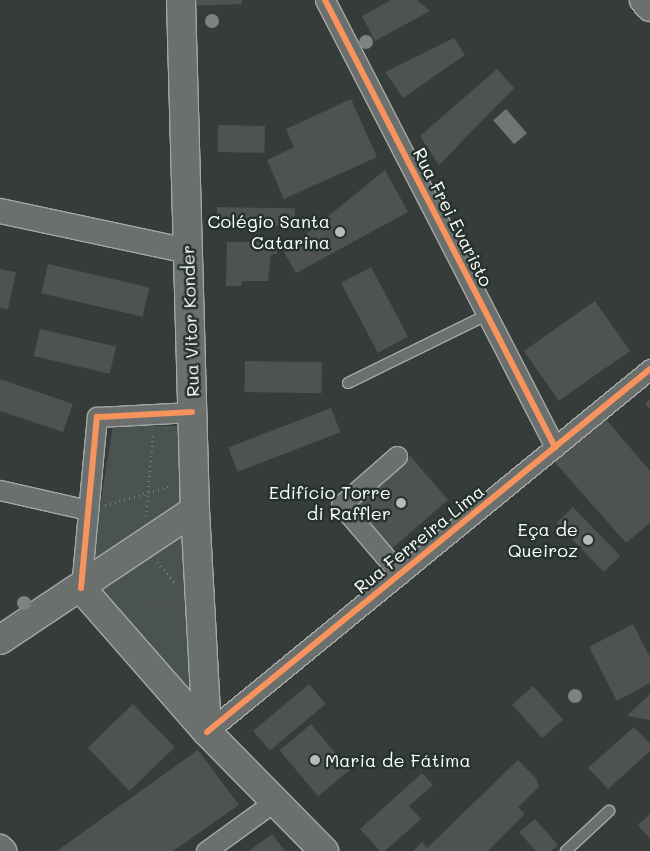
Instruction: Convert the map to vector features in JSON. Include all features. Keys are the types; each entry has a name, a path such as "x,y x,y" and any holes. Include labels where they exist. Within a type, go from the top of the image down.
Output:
{"main road":[{"name":"Rua Vitor Konder","path":"181,0 195,510 207,732"},
{"path":"644,0 650,7"},
{"path":"0,640 81,588 195,510"},
{"path":"153,538 182,535 197,548"},
{"path":"81,588 207,732 324,851"}],"street":[{"name":"Rua Frei Evaristo","path":"325,0 555,447"},
{"path":"0,211 188,251"},
{"name":"Rua Ferreira Lima","path":"207,732 650,369"},
{"path":"81,588 97,417 192,412"},
{"path":"397,456 341,505 400,574"},
{"path":"0,490 88,510"},
{"path":"206,851 275,801"}],"lane":[{"path":"348,383 487,315"},
{"path":"566,851 609,811"}],"path":[{"path":"154,414 147,493 153,538 200,613"},
{"path":"88,510 194,480"}],"shaded area":[{"path":"506,109 527,133 514,144 493,120"},
{"path":"113,426 178,426 194,699 87,585"}],"building":[{"path":"190,0 242,0 242,4 191,6"},
{"path":"391,0 417,0 430,11 375,41 362,16"},
{"path":"454,38 465,55 403,98 385,72"},
{"path":"497,69 514,88 439,165 420,136"},
{"path":"351,99 377,157 284,199 267,160 294,147 286,129"},
{"path":"218,125 265,126 265,153 218,152"},
{"name":"Colégio Santa Catarina","path":"385,170 408,212 296,273 284,252"},
{"path":"217,207 295,208 295,226 217,225"},
{"path":"227,242 277,242 277,254 271,254 268,281 242,281 241,286 226,286"},
{"path":"48,264 149,287 143,317 41,293"},
{"path":"371,267 408,337 378,353 341,283"},
{"path":"0,269 16,272 8,309 0,308"},
{"path":"595,301 630,351 559,401 524,351"},
{"path":"40,329 116,347 110,374 34,356"},
{"path":"245,361 322,362 321,393 244,392"},
{"path":"0,379 73,404 63,432 0,411"},
{"path":"650,399 650,409 645,404"},
{"path":"331,408 340,432 238,472 228,447"},
{"path":"603,416 650,471 650,523 626,543 552,459"},
{"name":"Edifício Torre di Raffler","path":"410,456 448,500 391,549 353,505"},
{"name":"Eça de Queiroz","path":"573,507 620,556 604,572 556,523"},
{"path":"161,597 167,599 169,605 167,611 161,613 155,611 153,605 155,599"},
{"path":"633,624 650,657 650,683 617,701 589,647"},
{"path":"309,684 326,704 270,751 253,731"},
{"path":"533,686 563,719 542,738 512,705"},
{"path":"650,694 650,720 627,716"},
{"path":"133,704 175,747 129,791 88,748"},
{"name":"Maria de Fátima","path":"311,724 350,770 318,796 280,750"},
{"path":"634,727 650,744 650,751 608,789 588,768"},
{"path":"198,750 239,805 173,851 57,851"},
{"path":"518,760 536,778 539,787 518,807 525,814 488,851 413,851 422,842 427,848"},
{"path":"422,773 433,785 409,806 421,819 385,851 380,851 360,829"},
{"path":"650,814 650,839 638,825"},
{"path":"535,819 558,845 551,851 536,851 519,832"},
{"path":"272,834 285,851 249,851"}],"cycle path":[{"path":"325,0 555,447"},
{"path":"207,732 650,369"},
{"path":"81,588 97,417 192,412"}],"place":[{"name":"Colégio Santa Catarina","path":"340,232"},
{"name":"Edifício Torre di Raffler","path":"401,503"},
{"name":"Eça de Queiroz","path":"588,540"},
{"name":"Maria de Fátima","path":"315,760"}]}
